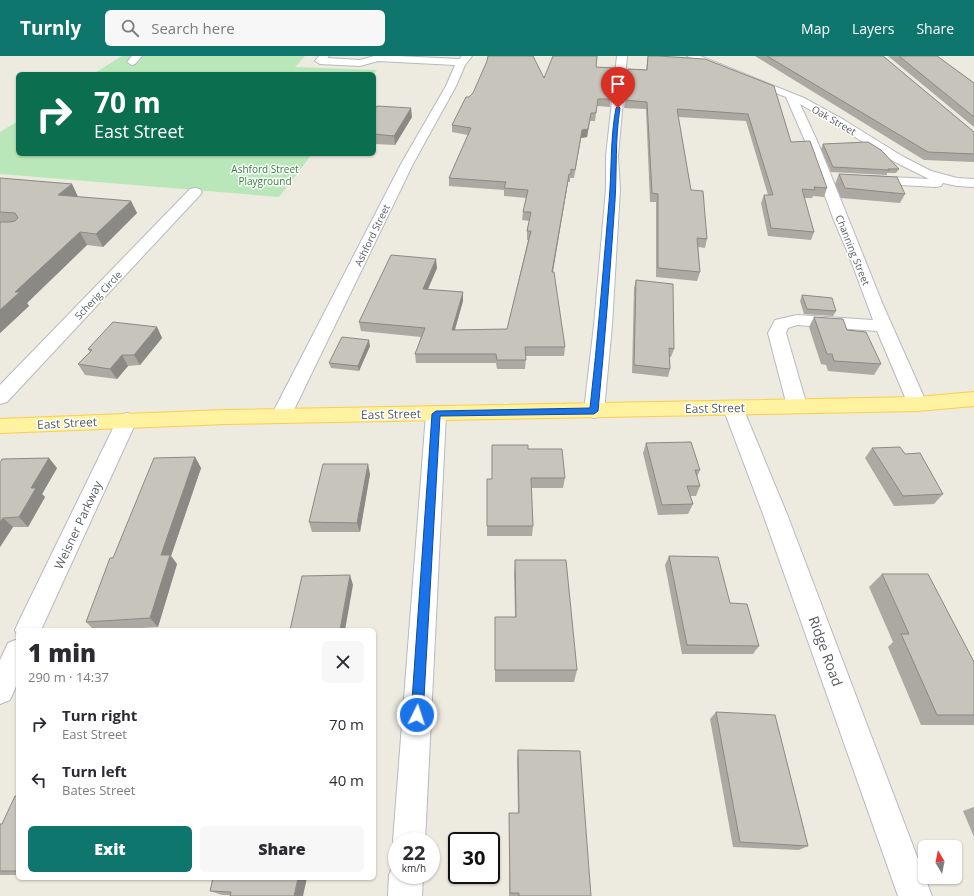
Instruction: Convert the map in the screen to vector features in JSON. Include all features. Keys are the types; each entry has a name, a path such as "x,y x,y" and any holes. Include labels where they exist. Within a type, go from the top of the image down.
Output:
{"main road":[{"name":"East Street","path":"0,426 127,420 281,416 917,404 974,399"}],"street":[{"path":"324,56 320,61 360,63 378,58 464,59"},
{"path":"594,411 603,325 612,196 614,132 618,108 620,88 619,75 622,56"},
{"name":"Oak Street","path":"692,56 792,96 823,112 915,170 935,178 953,182 974,183"},
{"name":"Ashford Street","path":"281,416 407,164 451,86 464,59"},
{"name":"Channing Street","path":"792,96 884,326 917,404"},
{"path":"825,177 841,178"},
{"path":"856,180 929,183 953,182"},
{"name":"Scherig Circle","path":"0,397 142,250 195,192"},
{"path":"797,406 777,333 781,324 797,320 884,326"},
{"name":"Ridge Road","path":"733,408 778,521 915,896"},
{"path":"410,832 436,414"},
{"name":"Weisner Parkway","path":"29,628 127,420"},
{"path":"0,690 16,656"},
{"path":"405,896 406,884"}],"green space":[{"path":"122,56 305,56 295,67 377,70 376,72 96,72"},
{"name":"Ashford Street Playground","path":"16,122 16,156 310,156 279,197 0,174 0,132"}],"building":[{"path":"488,56 533,56 544,78 553,56 597,56 596,67 614,68 611,99 598,99 596,113 591,113 588,129 582,130 575,170 571,169 571,174 569,174 552,272 554,272 565,347 525,347 526,360 497,360 496,354 415,354 425,328 359,322 391,255 436,259 423,289 463,292 452,330 507,329 531,231 527,231 531,212 523,212 528,190 504,188 506,182 449,178 471,128 452,125 466,97 469,97 473,93"},
{"path":"648,56 705,59 774,86 791,142 810,141 827,188 814,187 815,190 802,189 814,232 771,228 764,195 773,195 748,114 677,109 691,190 703,191 707,239 697,238 700,272 658,268 658,194 652,193 647,102 625,100 628,69 647,70"},
{"path":"767,56 883,56 974,132 974,154 928,152"},
{"path":"899,56 937,56 974,83 974,117"},
{"path":"377,106 411,108 394,136 376,134"},
{"path":"868,142 881,150 899,169 888,169 889,170 833,167 823,144"},
{"path":"839,174 897,177 905,194 845,188"},
{"path":"0,178 72,184 58,195 131,201 96,234 80,232 15,292 20,292 0,310 0,222 15,221 18,218 15,213 0,212"},
{"path":"636,280 673,284 674,349 669,348 670,369 634,365"},
{"path":"802,295 832,298 836,311 807,309"},
{"path":"814,317 843,319 847,330 866,332 881,364 834,361 832,354 827,354"},
{"path":"113,322 157,327 134,355 122,355 110,369 78,364 92,350 88,349"},
{"path":"342,337 369,340 358,366 329,363"},
{"path":"691,442 700,470 695,470 700,486 687,486 693,504 662,505 646,443"},
{"path":"492,445 528,445 528,449 562,449 565,478 531,478 533,526 487,526 487,479 492,479"},
{"path":"900,447 905,454 920,453 943,494 903,496 872,448"},
{"path":"195,457 161,555 170,555 150,618 86,622 110,558 113,558 154,458"},
{"path":"49,458 31,488 36,488 19,517 3,518 0,522 0,463 2,459"},
{"path":"323,464 368,464 357,523 309,522"},
{"path":"669,556 718,557 730,603 747,604 759,646 687,645"},
{"path":"515,560 566,560 577,670 495,670 495,617 516,617"},
{"path":"882,574 928,574 974,662 974,715 937,715 901,634 909,634"},
{"path":"350,575 340,628 290,628 302,576"},
{"path":"716,712 775,715 808,846 740,842"},
{"path":"518,750 580,751 591,896 519,896 519,893 510,893 509,813 519,813"},
{"path":"16,796 16,871 0,871 0,824 2,824"},
{"path":"213,880 298,880 294,896 230,896 231,892 210,891"}],"route":[{"path":"417,715 436,414 594,411 603,325 606,262 613,189 612,156 618,108"}]}
